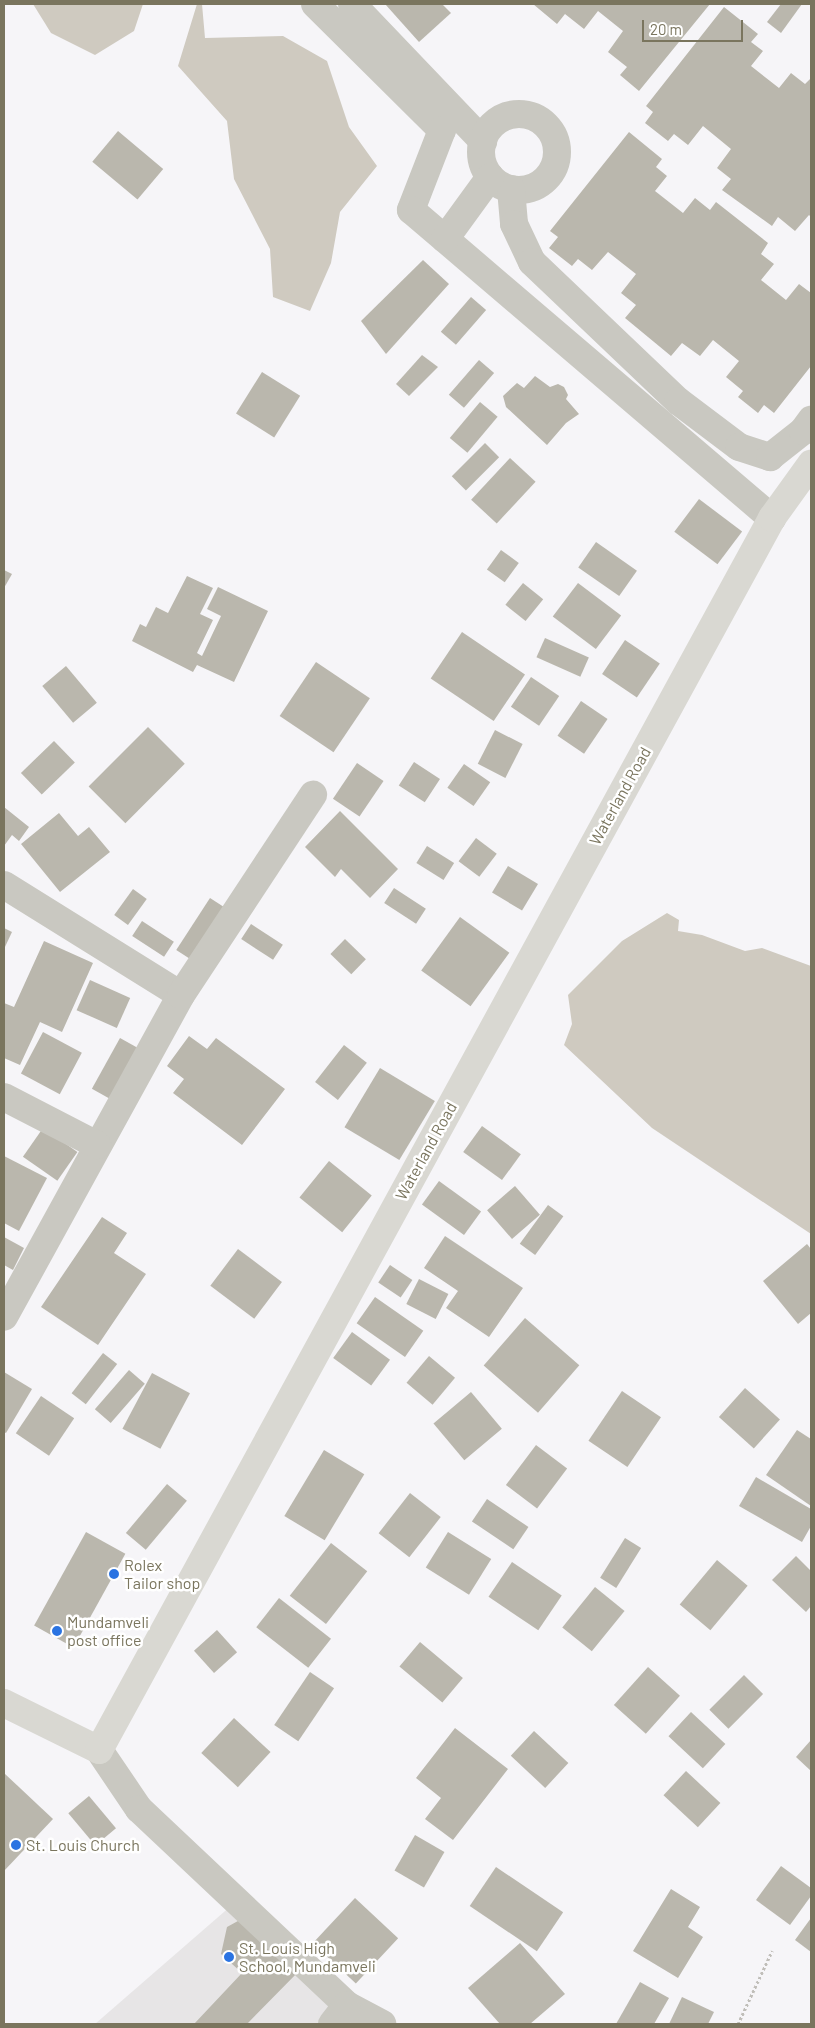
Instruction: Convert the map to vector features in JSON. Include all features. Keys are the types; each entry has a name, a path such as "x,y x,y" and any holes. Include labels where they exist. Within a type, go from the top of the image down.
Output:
{"main road":[{"name":"Waterland Road","path":"99,1750 772,518 811,464"},
{"path":"4,1703 99,1750"}],"street":[{"path":"315,4 442,130 411,210 772,518"},
{"path":"352,4 483,141"},
{"path":"500,183 536,186 546,178 557,156 552,132 533,116 508,116 488,130 483,141 484,166 500,183 514,224 532,262 685,407 739,447 770,457 804,431 811,420"},
{"path":"445,239 500,183"},
{"path":"4,1318 97,1144 181,996 313,795"},
{"path":"4,885 181,996"},
{"path":"4,1097 97,1144"},
{"path":"99,1750 139,1810 339,2015 382,2024"}],"path":[{"path":"738,2024 772,1951"}],"shaded area":[{"path":"33,4 143,4 134,31 95,55 51,33"},
{"path":"197,4 202,4 205,38 283,36 327,61 349,127 377,166 340,212 331,263 310,311 273,297 270,249 234,179 227,121 178,66"},
{"path":"667,913 679,920 678,931 702,935 745,951 762,948 811,966 811,1234 652,1128 564,1045 572,1024 568,995 622,941"},
{"name":"St. Louis High School, Mundamveli","path":"232,1905 341,2010 330,2024 95,2024"}],"building":[{"path":"385,4 442,4 451,13 419,42"},
{"path":"533,4 710,4 639,91 620,75 627,67 608,52 623,31 598,11 584,29 565,14 557,24"},
{"path":"781,4 802,4 781,33 767,22"},
{"path":"724,7 758,34 751,42 763,51 751,66 779,88 791,73 805,84 811,78 811,217 809,215 795,231 778,217 772,226 722,190 731,179 717,168 731,149 703,126 688,145 674,134 668,141 645,123 653,112 646,106"},
{"path":"118,131 163,169 137,200 92,162"},
{"path":"629,132 662,159 656,167 667,176 655,191 683,213 695,198 710,210 716,202 768,243 761,254 774,264 761,280 786,300 799,284 811,293 811,366 774,413 764,405 758,413 738,397 743,391 726,377 739,361 713,340 700,356 682,343 671,356 625,318 636,305 621,293 636,274 608,252 592,270 578,259 572,266 549,248 558,237 550,231"},
{"path":"423,260 449,284 386,354 361,321"},
{"path":"471,297 486,310 456,345 441,332"},
{"path":"422,355 438,367 409,396 396,384"},
{"path":"479,360 494,373 464,408 449,395"},
{"path":"262,372 300,396 274,437 236,414"},
{"path":"535,376 550,387 558,384 564,387 568,395 566,399 579,414 566,423 547,445 506,407 503,396 517,383 524,388"},
{"path":"480,402 498,417 467,453 450,438"},
{"path":"485,443 499,457 466,490 452,476"},
{"path":"510,458 536,482 497,524 471,500"},
{"path":"699,499 742,531 717,564 674,532"},
{"path":"596,542 637,571 619,596 578,567"},
{"path":"501,550 519,563 505,582 487,569"},
{"path":"4,570 12,574 4,588"},
{"path":"187,576 213,588 200,614 213,620 197,653 202,656 221,616 207,609 218,587 268,611 234,682 197,665 193,672 132,641 140,624 146,627 156,607 168,613"},
{"path":"523,583 543,599 526,621 505,605"},
{"path":"578,583 621,615 596,649 553,617"},
{"path":"462,632 525,674 494,721 431,678"},
{"path":"545,638 589,658 580,677 536,657"},
{"path":"625,640 660,663 637,697 602,674"},
{"path":"316,662 370,698 334,752 280,716"},
{"path":"66,666 97,703 73,723 42,686"},
{"path":"531,677 559,696 539,726 511,707"},
{"path":"581,701 608,719 584,754 558,736"},
{"path":"148,727 185,764 125,823 89,786"},
{"path":"495,730 523,744 505,778 478,764"},
{"path":"54,741 75,763 42,795 21,773"},
{"path":"414,762 440,779 425,802 399,785"},
{"path":"357,763 384,781 359,817 333,799"},
{"path":"464,764 490,782 474,806 447,788"},
{"path":"4,807 29,827 19,841 12,835 4,846"},
{"path":"340,811 398,869 370,898 341,869 335,877 305,847"},
{"path":"59,813 78,836 89,827 110,852 60,892 21,844"},
{"path":"476,838 497,854 479,877 459,861"},
{"path":"427,846 454,863 444,880 416,863"},
{"path":"508,866 538,884 522,911 492,893"},
{"path":"394,888 426,909 416,924 384,903"},
{"path":"133,889 147,899 128,925 114,915"},
{"path":"210,898 230,911 196,963 176,950"},
{"path":"460,917 509,953 471,1006 421,970"},
{"path":"142,921 174,942 164,957 132,936"},
{"path":"251,924 283,945 273,960 241,939"},
{"path":"4,928 12,932 4,949"},
{"path":"345,939 366,959 351,974 330,954"},
{"path":"44,941 93,963 62,1032 40,1022 20,1065 4,1058 4,1003 14,1007"},
{"path":"90,980 130,998 117,1028 77,1010"},
{"path":"43,1032 82,1053 60,1094 21,1073"},
{"path":"189,1036 207,1049 216,1038 285,1089 242,1145 173,1093 184,1079 167,1066"},
{"path":"120,1038 138,1048 110,1099 92,1089"},
{"path":"344,1045 367,1063 338,1100 315,1082"},
{"path":"380,1068 435,1101 399,1160 344,1127"},
{"path":"482,1126 521,1154 502,1180 463,1152"},
{"path":"43,1128 77,1152 57,1181 23,1157"},
{"path":"4,1156 47,1178 19,1231 4,1223"},
{"path":"329,1161 372,1196 342,1232 299,1198"},
{"path":"439,1181 481,1212 464,1235 422,1204"},
{"path":"515,1186 540,1215 512,1239 487,1210"},
{"path":"548,1205 563,1216 535,1255 520,1244"},
{"path":"102,1217 127,1233 114,1253 146,1274 98,1345 41,1307"},
{"path":"445,1236 523,1288 489,1337 446,1308 458,1291 424,1268"},
{"path":"4,1237 24,1248 13,1270 4,1265"},
{"path":"807,1244 811,1249 811,1313 798,1324 763,1281"},
{"path":"238,1249 282,1282 254,1319 210,1286"},
{"path":"390,1265 412,1280 401,1298 378,1282"},
{"path":"419,1279 448,1294 436,1319 406,1304"},
{"path":"375,1297 423,1331 405,1357 357,1323"},
{"path":"525,1318 579,1365 538,1413 484,1366"},
{"path":"352,1332 390,1360 371,1386 333,1358"},
{"path":"103,1353 117,1364 86,1404 72,1393"},
{"path":"429,1356 455,1378 433,1405 407,1383"},
{"path":"129,1370 145,1384 111,1423 95,1409"},
{"path":"4,1372 32,1389 6,1433 4,1432"},
{"path":"152,1373 190,1393 160,1449 122,1429"},
{"path":"745,1388 780,1419 754,1448 719,1417"},
{"path":"622,1391 661,1417 627,1467 588,1441"},
{"path":"471,1392 502,1429 464,1460 433,1423"},
{"path":"41,1396 74,1418 49,1456 16,1433"},
{"path":"797,1430 811,1439 811,1506 766,1475"},
{"path":"536,1445 567,1468 537,1508 506,1485"},
{"path":"324,1450 364,1474 325,1540 284,1516"},
{"path":"756,1477 811,1509 811,1526 802,1542 739,1506"},
{"path":"167,1484 187,1501 146,1550 126,1533"},
{"path":"410,1493 441,1517 409,1557 379,1533"},
{"path":"487,1499 528,1527 513,1549 472,1521"},
{"path":"86,1532 125,1554 73,1647 34,1626"},
{"path":"448,1532 491,1559 469,1595 426,1568"},
{"path":"625,1538 641,1548 616,1588 600,1578"},
{"path":"331,1543 367,1571 326,1624 290,1596"},
{"path":"796,1556 811,1571 811,1606 806,1612 772,1580"},
{"path":"717,1560 748,1586 710,1630 680,1604"},
{"path":"512,1562 562,1596 538,1630 489,1597"},
{"path":"595,1587 625,1611 592,1651 562,1627"},
{"path":"279,1598 331,1639 308,1668 256,1627"},
{"path":"217,1630 237,1652 214,1673 194,1651"},
{"path":"420,1642 463,1678 442,1703 399,1667"},
{"path":"648,1667 680,1696 646,1734 614,1705"},
{"path":"310,1672 334,1688 298,1741 274,1725"},
{"path":"744,1675 763,1694 728,1729 709,1710"},
{"path":"691,1712 725,1744 703,1768 668,1736"},
{"path":"234,1718 271,1752 238,1787 201,1753"},
{"path":"455,1728 508,1769 453,1840 425,1819 441,1798 416,1778"},
{"path":"534,1731 568,1763 545,1788 511,1756"},
{"path":"811,1740 811,1771 796,1757"},
{"path":"686,1771 720,1803 698,1827 663,1795"},
{"name":"St. Louis Church","path":"4,1773 53,1819 4,1871"},
{"path":"89,1796 116,1828 95,1846 68,1813"},
{"path":"415,1835 444,1852 424,1888 394,1871"},
{"path":"781,1866 811,1888 811,1896 790,1925 756,1900"},
{"path":"496,1867 563,1912 537,1951 470,1906"},
{"path":"671,1889 700,1907 688,1927 703,1937 678,1978 633,1951"},
{"path":"355,1898 398,1938 356,1984 313,1943"},
{"path":"247,1916 301,1969 247,2024 194,2024 242,1973 221,1954 227,1927"},
{"path":"811,1918 811,1952 795,1940"},
{"path":"520,1943 565,1994 530,2024 500,2024 468,1988"},
{"path":"640,1982 669,1998 654,2024 616,2024"},
{"path":"682,1997 714,2012 708,2024 669,2024"}],"place":[{"name":"Rolex Tailor shop","path":"114,1574"},
{"name":"Mundamveli post office","path":"57,1631"},
{"name":"St. Louis Church","path":"16,1845"},
{"name":"St. Louis High School, Mundamveli","path":"229,1957"}]}
